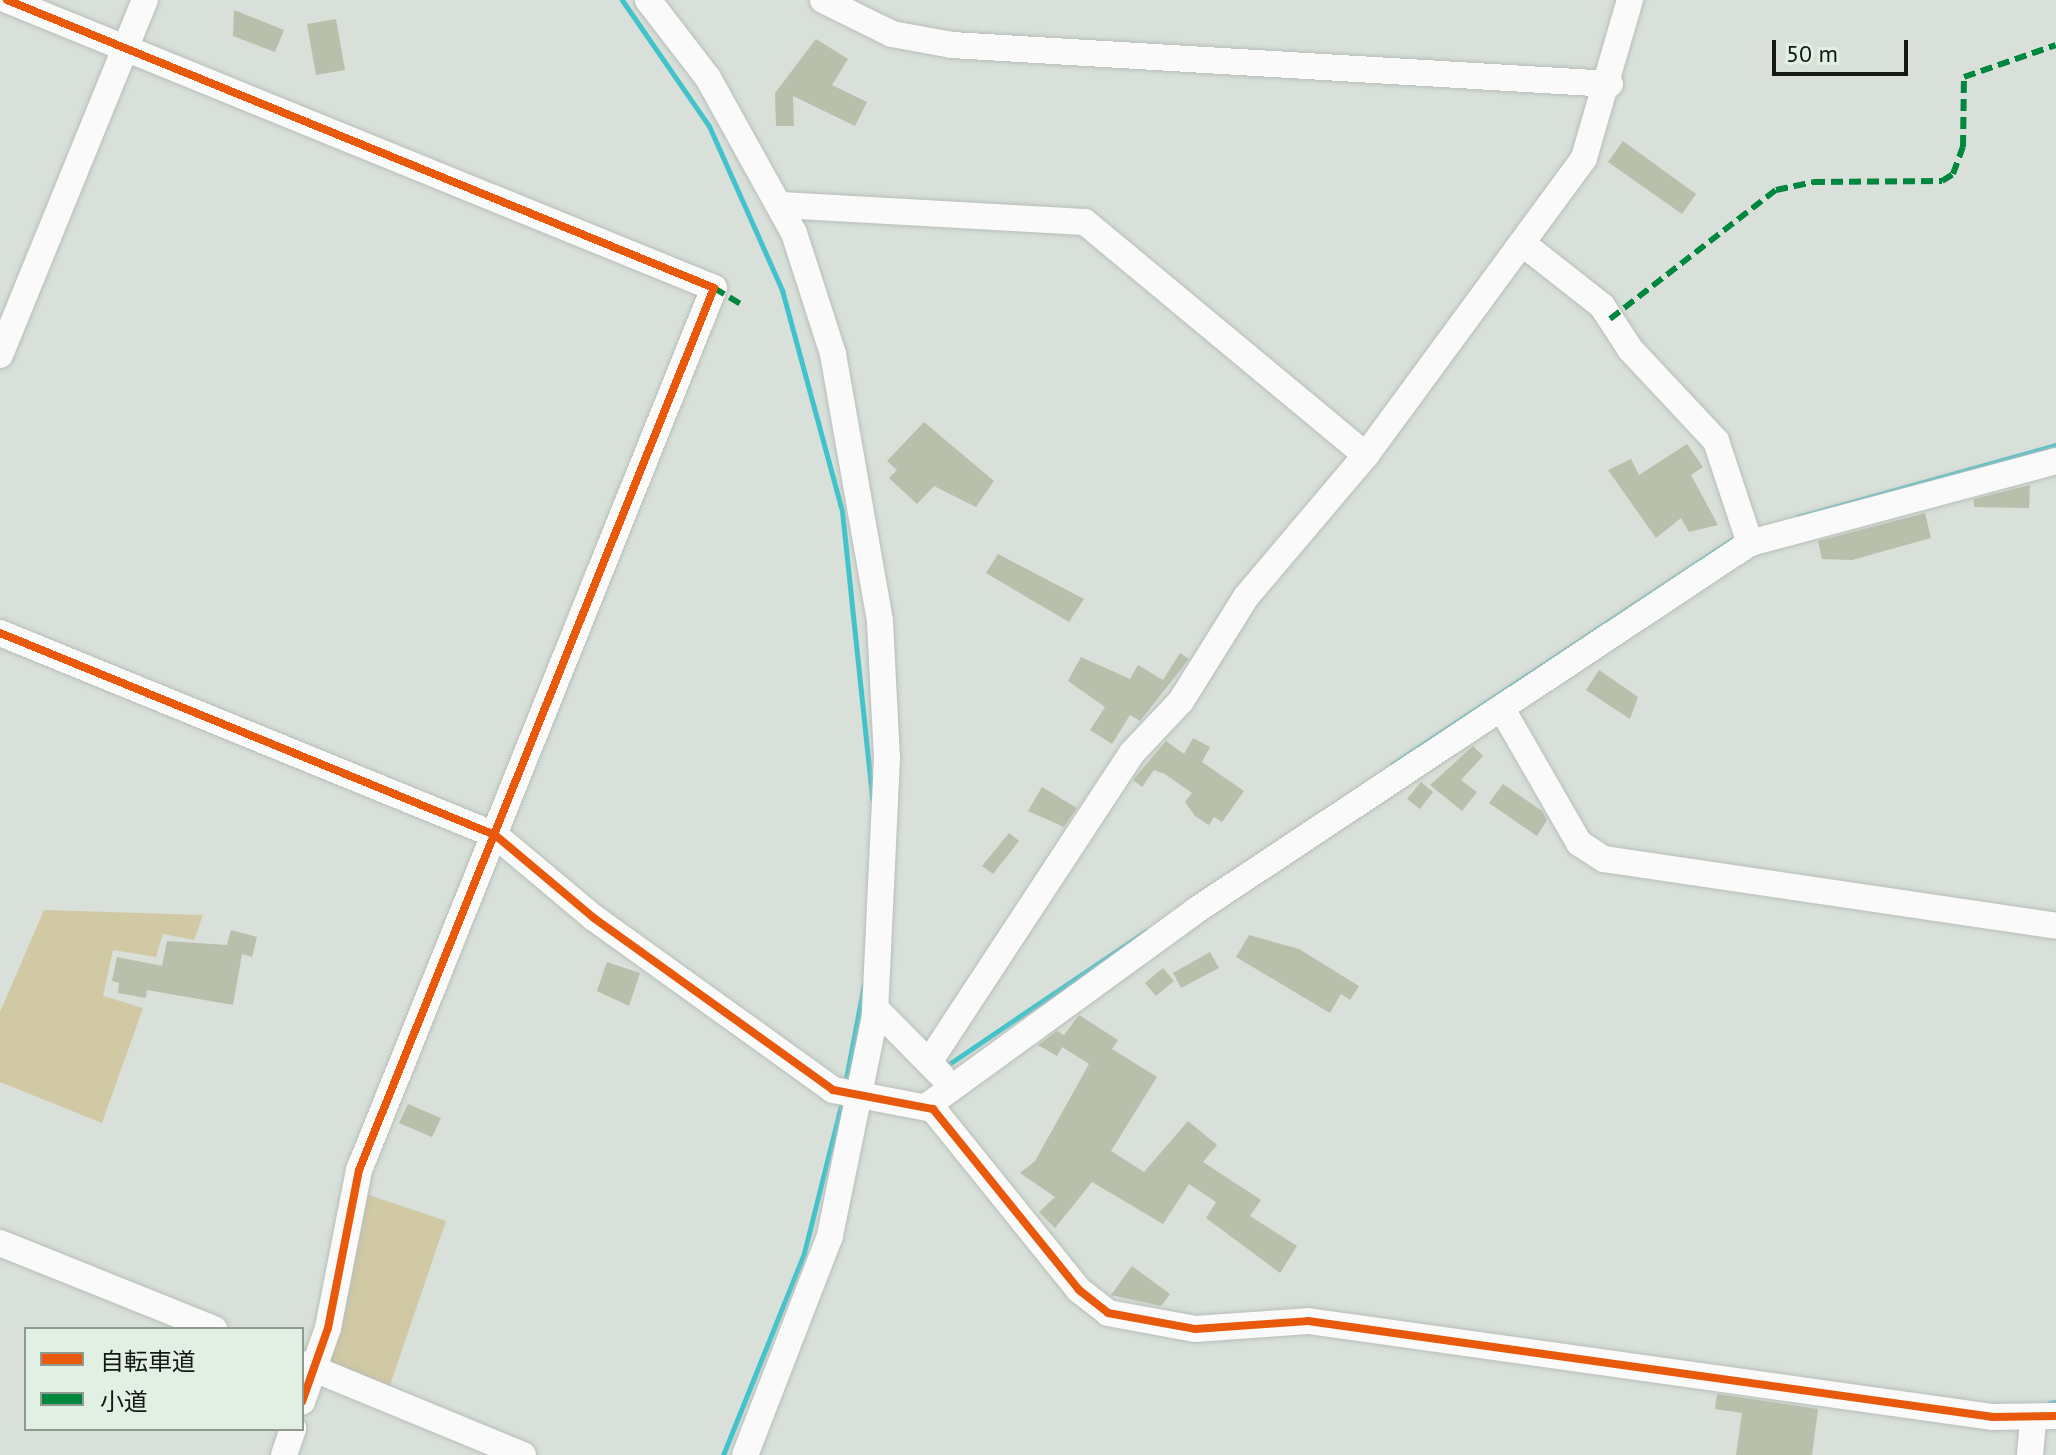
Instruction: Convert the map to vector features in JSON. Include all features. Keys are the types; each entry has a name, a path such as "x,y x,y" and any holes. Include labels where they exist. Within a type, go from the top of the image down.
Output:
{"street":[{"path":"7,0 714,288 359,1170 304,1390"},
{"path":"0,355 145,0"},
{"path":"648,0 708,78 781,205 833,354 880,621 887,758 876,1009 848,1095 812,1297 745,1455"},
{"path":"823,0 892,34 952,45 1610,84"},
{"path":"929,1062 1132,753 1181,701 1246,597 1366,455 1584,158 1610,84 1630,0"},
{"path":"781,205 1085,222 1366,455"},
{"path":"1522,243 1602,306 1630,349 1716,441 1750,543"},
{"path":"927,1106 949,1084 1750,543 2056,461"},
{"path":"0,633 495,835 594,918 848,1095 927,1106 1079,1290 1128,1320 1195,1329 1308,1321 2040,1437"},
{"path":"1502,709 1579,843 1604,859 2056,926"},
{"path":"876,1009 949,1084"},
{"path":"0,1243 209,1327"},
{"path":"308,1367 523,1455"},
{"path":"284,1455 292,1431"}],"shaded area":[{"path":"44,910 203,915 194,940 163,934 156,957 113,950 103,996 143,1008 102,1123 0,1082 0,1012"},
{"path":"363,1193 446,1221 388,1391 327,1366"}],"building":[{"path":"234,10 284,30 275,52 233,36"},
{"path":"336,19 345,70 316,75 307,24"},
{"path":"816,39 848,59 832,85 867,102 855,126 793,96 794,126 776,126 775,93"},
{"path":"1623,141 1696,194 1682,214 1608,162"},
{"path":"924,422 994,481 976,507 934,486 917,504 889,478 897,470 887,461"},
{"path":"1687,444 1703,467 1691,475 1718,525 1689,532 1681,518 1656,538 1608,470 1631,459 1639,475"},
{"path":"2030,485 2029,508 1974,507 1974,499"},
{"path":"1925,513 1931,538 1852,560 1822,559 1818,541"},
{"path":"998,554 1084,599 1069,622 986,573"},
{"path":"1180,653 1189,659 1140,721 1130,715 1112,744 1090,730 1105,707 1068,681 1081,657 1130,679 1138,665 1163,680"},
{"path":"1599,670 1638,697 1630,719 1586,690"},
{"path":"1193,738 1210,747 1202,762 1244,791 1222,822 1214,817 1209,825 1195,816 1185,802 1192,793 1165,774 1154,770 1142,787 1133,780 1166,741 1184,754"},
{"path":"1473,746 1483,756 1461,780 1477,792 1462,811 1430,785"},
{"path":"1421,782 1433,792 1420,809 1407,799"},
{"path":"1503,784 1542,811 1547,820 1537,836 1489,803"},
{"path":"1042,787 1077,808 1064,827 1028,811"},
{"path":"1009,833 1019,841 993,874 982,866"},
{"path":"231,930 257,937 252,957 242,954 233,1005 147,990 146,998 118,993 119,983 112,981 117,957 162,966 167,941 227,945"},
{"path":"1249,935 1299,949 1359,986 1350,1000 1341,994 1330,1013 1236,957"},
{"path":"1210,952 1219,968 1181,988 1173,973"},
{"path":"607,962 640,973 629,1006 597,991"},
{"path":"1163,968 1174,981 1156,996 1145,983"},
{"path":"1079,1015 1118,1040 1112,1049 1157,1077 1111,1151 1144,1172 1188,1121 1217,1145 1203,1162 1261,1200 1250,1216 1297,1246 1280,1273 1206,1218 1216,1202 1189,1184 1163,1224 1092,1182 1055,1228 1039,1212 1055,1197 1020,1173 1035,1161 1089,1064 1062,1047 1057,1056 1038,1045 1057,1031 1064,1035"},
{"path":"408,1104 441,1118 432,1137 399,1123"},
{"path":"1132,1266 1170,1294 1161,1306 1111,1295"},
{"path":"1717,1394 1818,1409 1812,1455 1736,1455 1742,1413 1715,1409"}],"waterway":[{"path":"622,0 709,126 782,290 842,511 872,798"},
{"path":"1798,517 2056,445"},
{"path":"1393,764 1732,540"},
{"path":"946,1066 1146,931"},
{"path":"845,1084 864,984"},
{"path":"723,1455 804,1253 842,1102"},
{"path":"2049,1403 2056,1402"}],"marked path":[{"path":"1610,319 1776,190 1813,182 1942,181 1953,174 1963,147 1964,77 2056,45"},
{"path":"714,288 742,305"}],"cycle path":[{"path":"7,0 714,288 359,1170 328,1328 304,1396"},
{"path":"0,633 495,835 594,918 833,1090 933,1109 1079,1290 1108,1313 1195,1329 1308,1321 1993,1417 2056,1416"}]}
